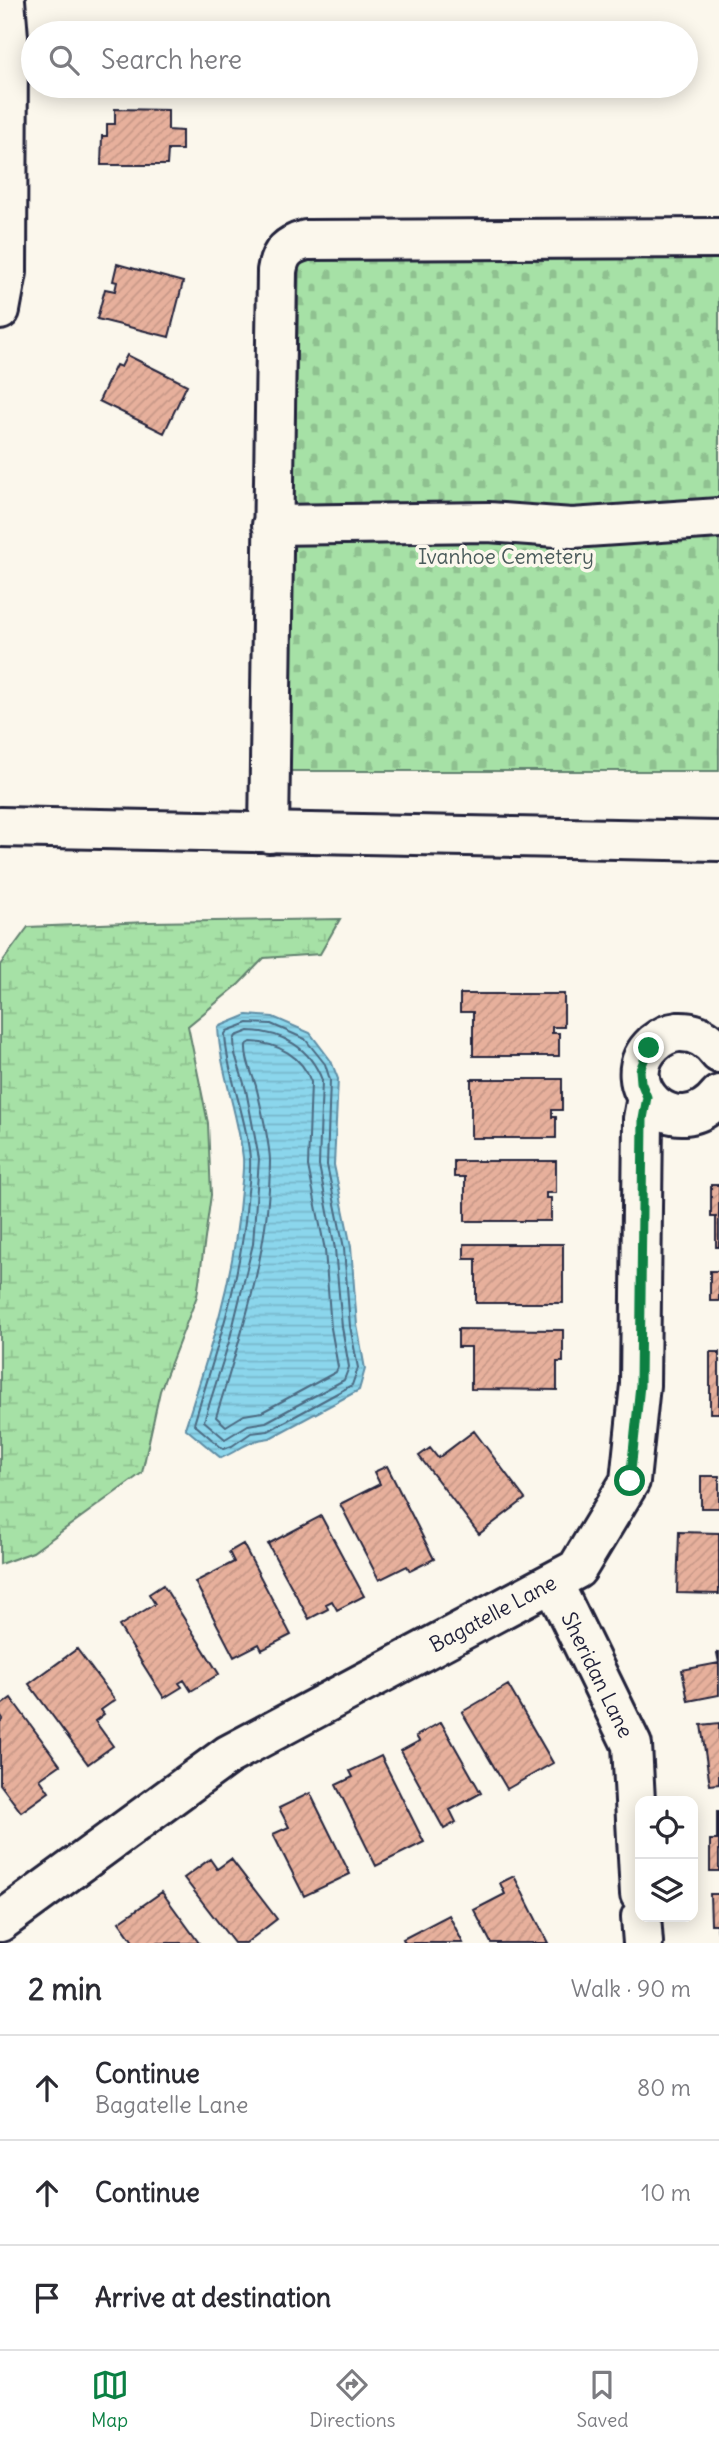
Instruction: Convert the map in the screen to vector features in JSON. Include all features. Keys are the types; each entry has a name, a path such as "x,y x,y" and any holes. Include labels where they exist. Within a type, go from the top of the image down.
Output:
{"street":[{"path":"0,310 7,272 8,37 5,0"},
{"path":"269,833 278,260 292,244 306,240 719,238"},
{"path":"272,526 488,522 572,528 719,518"},
{"path":"0,827 719,841"},
{"name":"Bagatelle Lane","path":"0,1922 228,1755 577,1569 630,1481 640,1385 643,1119 647,1097 640,1070 649,1048 660,1038 673,1033 687,1032 701,1036 719,1053"},
{"path":"647,1097 656,1107 669,1114 683,1116 703,1110 719,1096"},
{"name":"Sheridan Lane","path":"553,1583 632,1745 638,1859"},
{"path":"642,1922 643,1943"}],"green space":[{"name":"Ivanhoe Cemetery","path":"299,259 719,259 719,771 288,771"},
{"path":"340,919 320,954 264,958 239,984 188,1026 208,1123 211,1195 197,1296 160,1391 142,1473 33,1552 0,1564 0,965 28,927"}],"water":[{"path":"247,1015 273,1017 310,1033 331,1061 338,1079 334,1165 351,1247 357,1325 365,1369 359,1390 270,1438 250,1443 221,1458 185,1428 226,1287 237,1229 243,1174 241,1141 222,1060 218,1027"}],"building":[{"path":"115,109 168,110 168,130 182,131 182,150 168,150 167,165 101,165 102,136 107,136 107,124 115,124"},
{"path":"117,264 183,282 169,337 97,319 105,289 115,291 117,282 113,281"},
{"path":"127,355 187,385 164,433 99,401 116,365 121,367"},
{"path":"460,994 564,994 564,1027 552,1027 552,1033 559,1033 559,1056 473,1056 473,1012 460,1012"},
{"path":"471,1079 562,1079 562,1110 552,1110 552,1117 556,1117 556,1138 471,1138"},
{"path":"454,1161 556,1161 556,1193 546,1193 546,1198 551,1198 551,1221 465,1221 465,1177 454,1177"},
{"path":"711,1185 719,1185 719,1247 716,1247 716,1217 711,1217"},
{"path":"464,1244 563,1244 563,1303 476,1303 476,1259 464,1259"},
{"path":"710,1271 719,1271 719,1301 710,1301"},
{"path":"458,1329 563,1330 563,1362 557,1362 557,1390 471,1389 471,1347 458,1347"},
{"path":"710,1352 719,1352 719,1413 710,1413"},
{"path":"474,1431 525,1499 479,1534 419,1456 430,1448 438,1458"},
{"path":"387,1466 434,1559 410,1571 407,1566 379,1580 340,1504 380,1484 374,1472"},
{"path":"701,1476 719,1476 719,1508 701,1508"},
{"path":"321,1516 364,1596 337,1610 332,1601 326,1604 328,1609 309,1619 268,1544"},
{"path":"679,1532 719,1533 719,1594 677,1593"},
{"path":"243,1544 291,1635 262,1650 259,1644 234,1657 195,1582 234,1562 229,1552"},
{"path":"163,1585 219,1674 191,1691 184,1680 179,1683 182,1687 164,1698 119,1626 155,1604 149,1594"},
{"path":"77,1649 115,1700 101,1710 104,1714 95,1721 113,1746 88,1764 29,1684"},
{"path":"719,1663 719,1695 688,1701 682,1670"},
{"path":"508,1685 553,1763 507,1789 462,1712"},
{"path":"11,1698 60,1765 40,1779 49,1792 21,1812 0,1784 0,1722 3,1719 0,1706"},
{"path":"441,1722 481,1793 450,1810 456,1822 444,1829 401,1751 419,1741 416,1736"},
{"path":"719,1723 719,1784 710,1785 701,1725"},
{"path":"381,1756 424,1842 376,1866 336,1785 353,1777 350,1771"},
{"path":"310,1793 350,1874 304,1896 273,1834 289,1827 279,1808"},
{"path":"717,1812 719,1871 710,1871 710,1840 717,1840"},
{"path":"210,1859 217,1869 231,1859 277,1919 246,1943 234,1943 184,1878"},
{"path":"514,1876 548,1943 491,1943 474,1910 505,1894 500,1883"},
{"path":"162,1892 199,1943 134,1943 119,1922"},
{"path":"710,1894 719,1894 719,1943 717,1924 711,1924"},
{"path":"449,1915 463,1943 405,1943 403,1939"}],"route":[{"path":"630,1481 640,1385 643,1119 647,1097 643,1090 640,1070 649,1048"}]}
